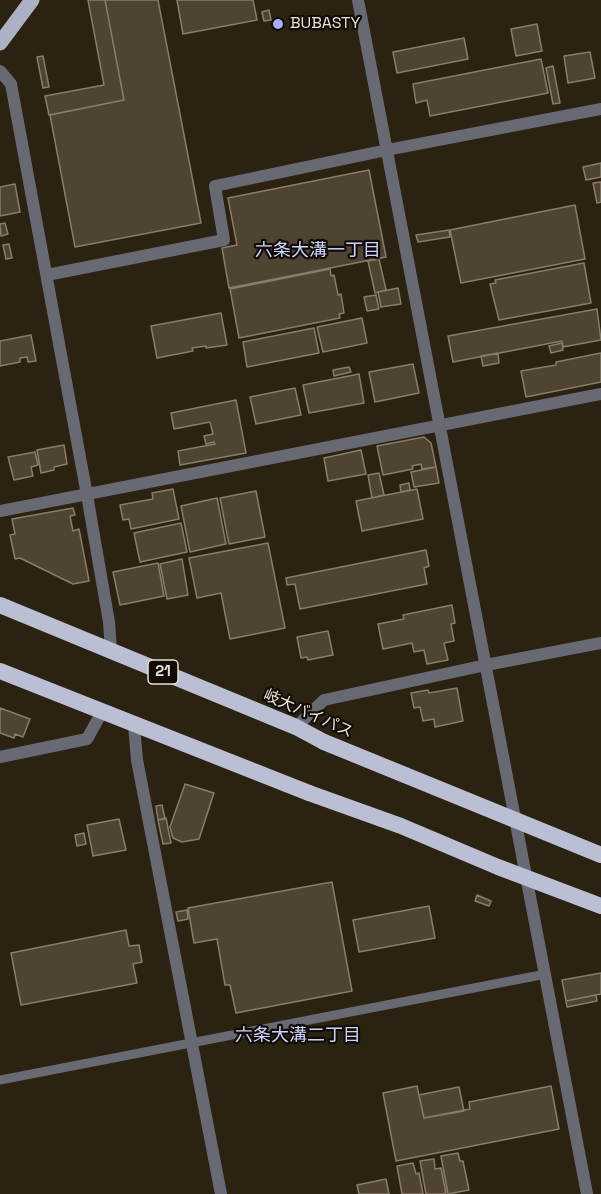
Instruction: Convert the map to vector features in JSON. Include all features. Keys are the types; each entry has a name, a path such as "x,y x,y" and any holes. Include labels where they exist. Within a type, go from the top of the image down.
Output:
{"highway":[{"name":"岐大バイパス","path":"0,606 601,855"},
{"path":"0,671 601,906"}],"main road":[{"path":"0,43 26,3"}],"street":[{"path":"358,0 587,1194"},
{"path":"0,71 11,84 87,495 109,622 111,651"},
{"path":"47,275 224,240 215,186 601,109"},
{"path":"0,512 601,394"},
{"path":"296,728 324,700 601,643"},
{"path":"0,757 87,739 102,712"},
{"path":"134,725 137,760 221,1194"}],"lane":[{"path":"0,1080 546,974"}],"building":[{"path":"88,0 105,0 124,100 49,115 45,96 104,85"},
{"path":"105,0 158,0 201,223 75,247 50,115 124,100"},
{"path":"177,0 253,0 257,20 183,34"},
{"path":"269,10 271,20 264,21 262,12"},
{"path":"537,24 542,51 516,56 511,29"},
{"path":"464,38 468,59 397,73 393,52"},
{"path":"590,52 595,78 568,83 564,56"},
{"path":"43,56 49,87 43,88 37,57"},
{"path":"541,59 548,93 430,116 427,100 416,103 413,84"},
{"path":"553,66 560,103 553,104 546,68"},
{"path":"601,163 601,177 586,180 583,167"},
{"path":"369,170 386,257 229,288 222,248 237,245 228,198"},
{"path":"601,182 601,202 597,203 593,183"},
{"path":"15,184 20,212 0,216 0,187"},
{"path":"575,205 585,259 461,283 450,230"},
{"path":"5,223 8,234 1,236 0,224"},
{"path":"449,230 450,237 418,242 416,235"},
{"path":"9,244 12,258 6,259 3,245"},
{"path":"379,259 386,290 375,293 368,261"},
{"path":"584,263 591,303 499,320 490,284 496,283 495,280"},
{"path":"330,269 331,276 334,275 338,295 341,294 344,313 339,314 340,318 239,338 230,289"},
{"path":"398,288 401,304 381,307 378,292"},
{"path":"376,295 379,309 367,311 364,297"},
{"path":"597,309 601,340 563,347 562,341 453,362 448,336"},
{"path":"221,313 227,345 192,348 193,351 157,358 151,326"},
{"path":"362,318 367,343 323,352 317,327"},
{"path":"314,328 319,353 247,367 243,342"},
{"path":"31,335 36,361 28,362 27,357 20,358 20,362 0,366 0,341"},
{"path":"562,343 563,350 551,353 549,346"},
{"path":"498,353 499,363 483,366 481,356"},
{"path":"601,353 601,382 526,397 521,371 556,365 556,362"},
{"path":"413,364 419,393 375,402 369,372"},
{"path":"349,367 351,372 334,376 333,370"},
{"path":"359,374 364,403 309,413 303,385"},
{"path":"295,388 301,415 256,424 250,397"},
{"path":"236,400 246,453 180,465 178,451 215,444 214,442 206,444 204,436 213,434 210,422 174,429 171,413"},
{"path":"424,437 431,443 436,467 422,469 421,464 412,466 413,469 383,475 377,446"},
{"path":"64,445 67,464 41,473 37,450"},
{"path":"361,450 366,474 328,481 324,458"},
{"path":"35,452 38,465 31,467 33,476 14,480 8,457"},
{"path":"436,467 439,483 414,487 411,472"},
{"path":"379,473 384,495 372,498 368,475"},
{"path":"409,483 410,490 401,492 400,485"},
{"path":"173,489 179,519 131,529 129,519 123,520 120,505 153,499 152,493"},
{"path":"417,489 423,519 362,531 356,501"},
{"path":"256,491 265,537 229,544 220,498"},
{"path":"217,498 226,544 190,552 181,506"},
{"path":"73,508 75,515 70,516 73,531 79,529 89,581 73,584 20,558 15,559 10,535 15,534 12,519"},
{"path":"181,523 187,552 140,562 134,533"},
{"path":"268,543 285,628 230,639 221,593 197,598 189,558"},
{"path":"426,550 429,566 424,568 427,584 300,609 295,584 287,585 286,578"},
{"path":"182,559 188,595 167,599 160,564"},
{"path":"158,563 164,596 120,605 113,572"},
{"path":"452,605 455,623 451,624 454,641 444,643 448,660 427,664 424,650 414,652 412,643 383,649 378,624 404,619 403,615"},
{"path":"328,631 333,655 308,660 307,657 301,658 297,637"},
{"path":"457,688 463,721 435,727 434,719 423,721 420,707 414,708 411,693 428,690 429,693"},
{"path":"0,708 30,719 23,737 15,734 14,738 0,733"},
{"path":"185,784 214,793 199,839 182,842 173,838 170,827"},
{"path":"162,805 165,819 158,820 156,806"},
{"path":"166,818 171,843 163,844 158,820"},
{"path":"119,819 126,850 93,856 87,825"},
{"path":"84,833 86,844 77,846 75,835"},
{"path":"332,882 352,991 236,1013 230,985 225,985 217,939 194,943 188,908"},
{"path":"477,895 491,901 489,906 475,901"},
{"path":"429,906 435,938 359,952 353,920"},
{"path":"187,910 188,919 178,921 176,912"},
{"path":"126,930 129,946 139,945 142,962 133,964 137,983 21,1005 11,953"},
{"path":"601,973 601,994 566,1001 562,980"},
{"path":"596,995 597,1001 567,1007 566,1001"},
{"path":"417,1086 424,1118 470,1109 469,1102 551,1086 559,1129 396,1161 383,1093"},
{"path":"459,1087 464,1111 424,1118 419,1095"},
{"path":"458,1153 460,1161 463,1161 469,1190 448,1194 441,1156"},
{"path":"434,1159 435,1169 441,1168 446,1193 443,1194 426,1194 420,1161"},
{"path":"413,1163 416,1174 419,1173 423,1194 402,1194 397,1166"},
{"path":"386,1179 389,1194 359,1194 357,1185"}],"place":[{"name":"BUBASTY","path":"278,24"}],"district":[{"name":"六条大溝一丁目","path":"318,251"},
{"name":"六条大溝二丁目","path":"298,1036"}]}
